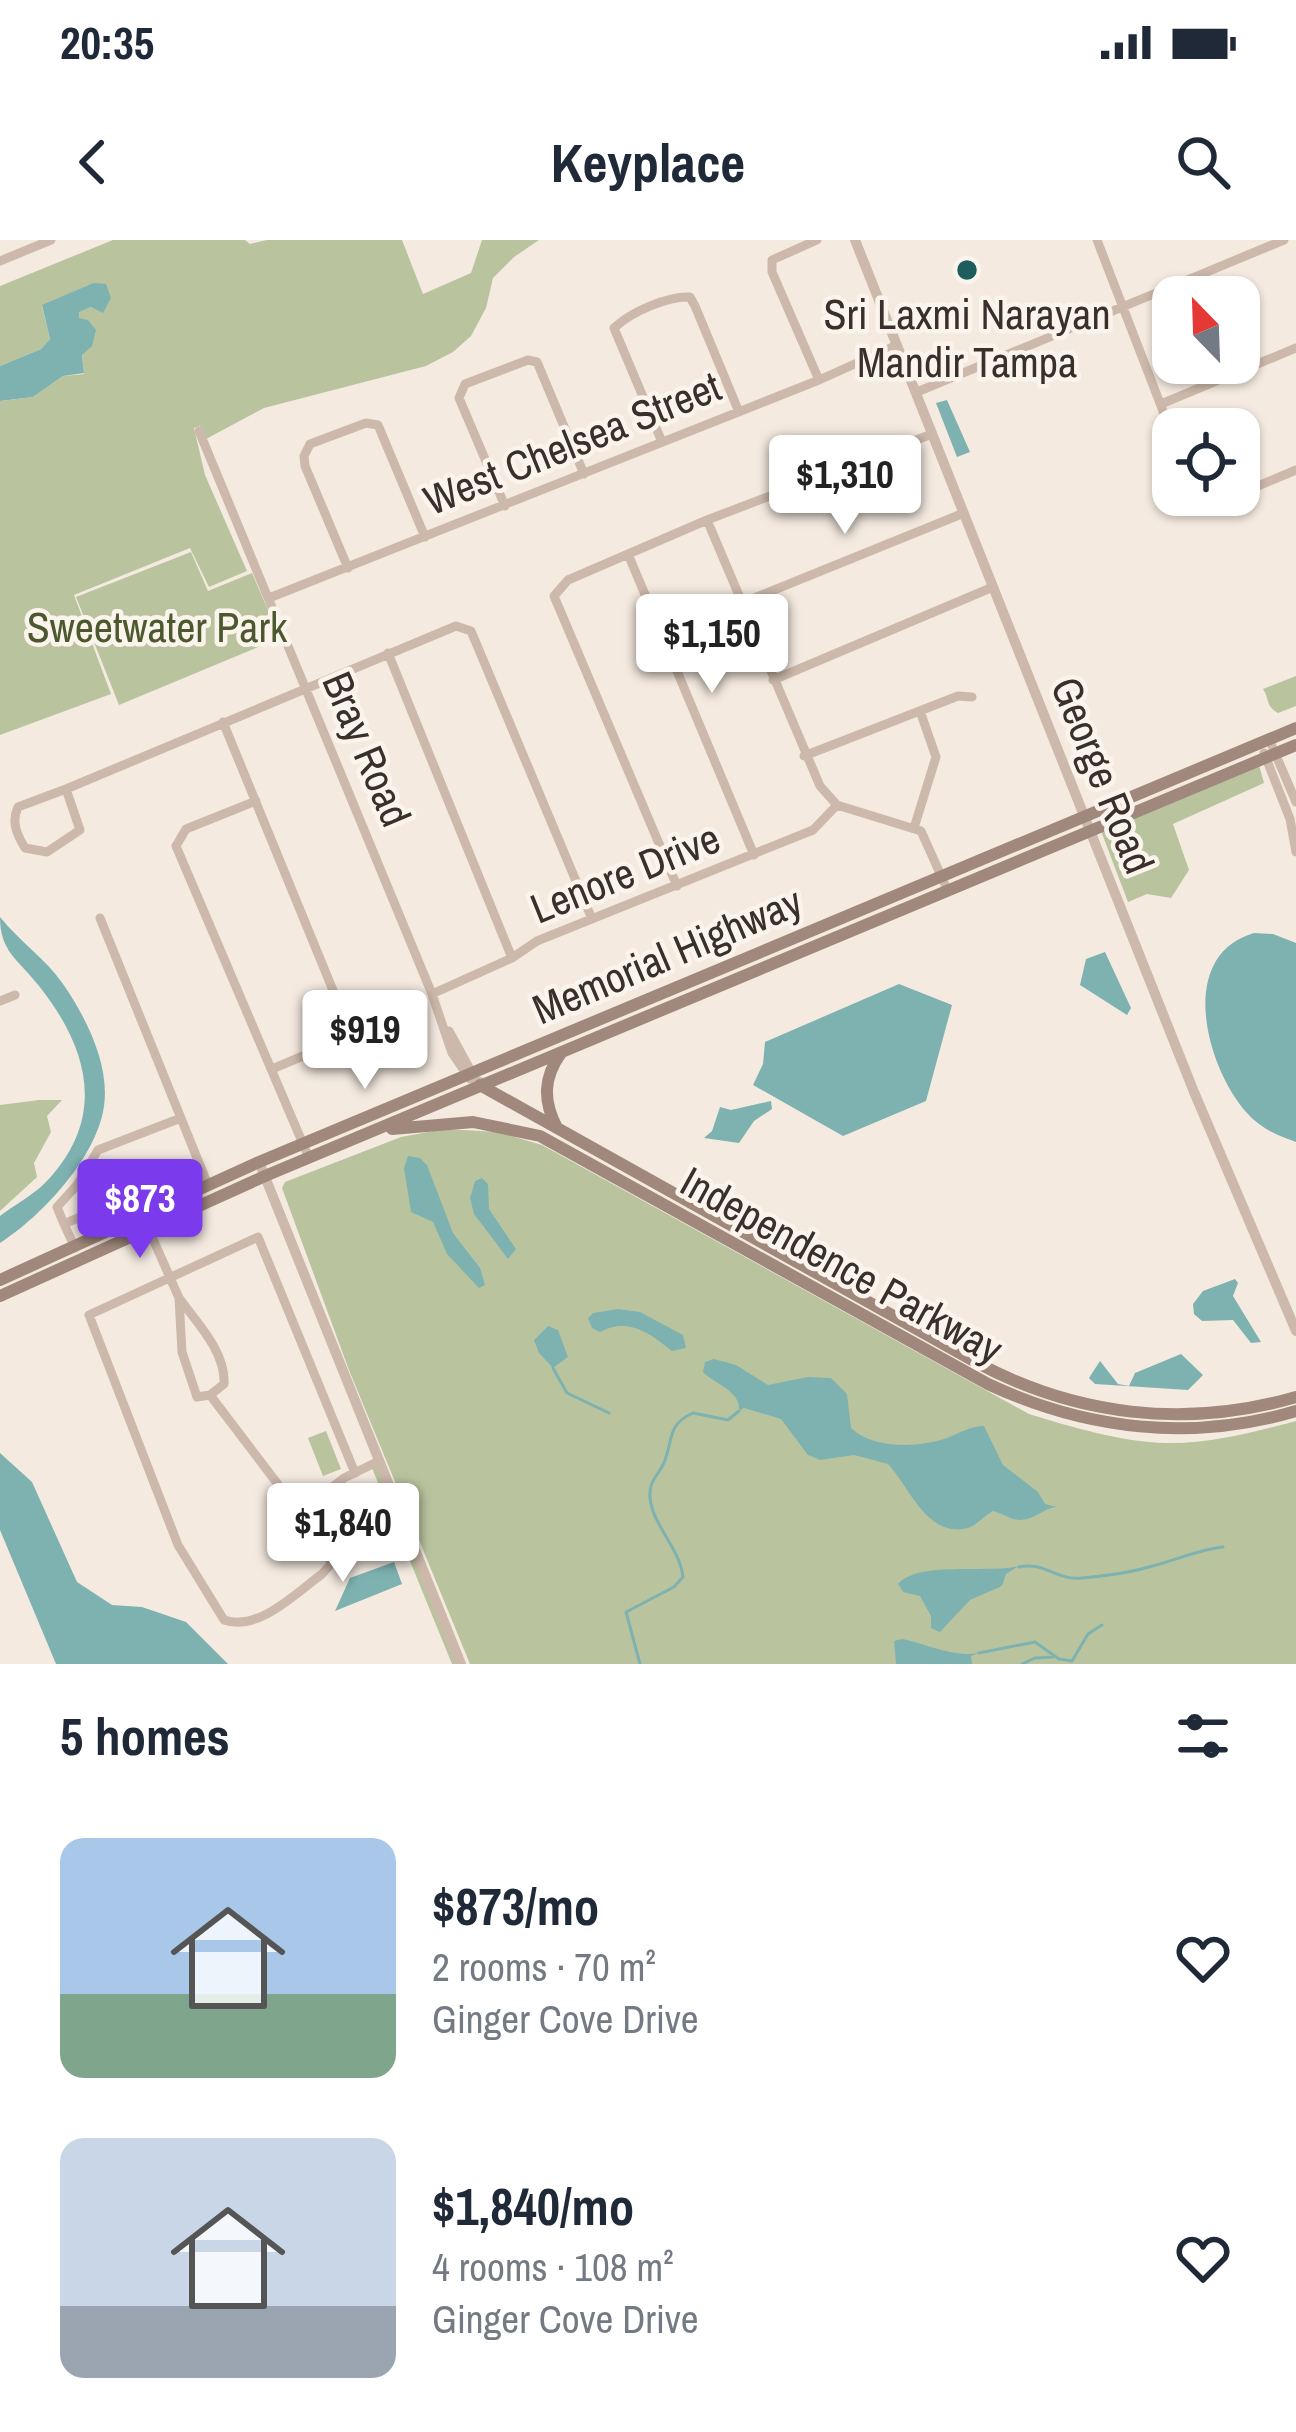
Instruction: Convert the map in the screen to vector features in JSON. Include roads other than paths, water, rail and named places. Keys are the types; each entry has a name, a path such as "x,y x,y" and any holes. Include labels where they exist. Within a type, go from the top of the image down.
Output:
{"main road":[{"name":"Memorial Highway","path":"0,1280 148,1230 211,1192 262,1169 1086,823 1296,728"},
{"name":"Memorial Highway","path":"1086,823 1296,745"},
{"name":"Memorial Highway","path":"305,1151 367,1133 453,1097 471,1080 564,1050 598,1028"},
{"path":"558,1130 546,1092 552,1067 564,1050"},
{"name":"Independence Parkway","path":"471,1080 992,1370 1036,1390 1101,1408 1155,1415 1219,1413 1296,1397"},
{"name":"Independence Parkway","path":"367,1133 458,1121 533,1133 988,1384 1048,1409 1119,1426 1178,1429 1229,1426 1296,1411"},
{"name":"Memorial Highway","path":"0,1296 78,1255 168,1190 211,1192"}],"street":[{"path":"0,261 51,240"},
{"path":"817,240 772,260 772,272 819,380"},
{"name":"George Road","path":"855,240 1198,1102 1296,1331"},
{"path":"1097,240 1162,408"},
{"path":"916,392 1284,240"},
{"path":"662,442 614,328 677,297 690,297 740,412"},
{"name":"West Chelsea Street","path":"269,598 740,412 897,344"},
{"path":"1161,404 1296,348"},
{"path":"505,506 459,398 465,384 528,360 537,362 584,474"},
{"path":"347,568 305,466 310,444 366,423 378,424 425,537"},
{"name":"Bray Road","path":"199,431 471,1080"},
{"path":"677,886 554,596 568,580 707,520 932,434"},
{"path":"1260,485 1296,470"},
{"path":"742,603 964,513"},
{"path":"707,520 804,756 827,797 837,805 914,828 928,840 944,883"},
{"path":"628,554 754,855"},
{"path":"772,680 993,587"},
{"path":"66,789 80,830 47,852 25,848 16,833 18,807 456,626 472,631 592,919"},
{"path":"388,653 512,958"},
{"path":"804,756 958,696 972,697"},
{"path":"914,828 936,757 920,711"},
{"path":"223,722 346,1022 341,1040 272,1069"},
{"path":"1265,741 1296,852"},
{"path":"1271,756 1296,802"},
{"path":"256,801 186,829 176,846 305,1151"},
{"name":"Lenore Drive","path":"432,994 512,958 537,941 813,830 837,805"},
{"path":"100,918 211,1192"},
{"path":"0,1001 15,995"},
{"path":"78,1255 57,1207 81,1180 95,1152 181,1118"},
{"path":"262,1169 461,1664"},
{"path":"64,1224 168,1190 188,1172"},
{"path":"148,1230 179,1298 184,1363 197,1397 210,1395 221,1389 224,1371 211,1342 179,1298"},
{"path":"210,1395 329,1547 330,1564 264,1616 237,1624 224,1620 178,1545 88,1315 258,1237 355,1472"},
{"path":"284,1296 308,1285"},
{"path":"302,1511 355,1472 379,1461"}],"water":[{"path":"93,283 106,284 111,298 103,313 91,307 79,312 79,318 96,330 92,346 82,355 84,373 63,376 33,397 0,401 0,366 41,349 50,339 42,305"},
{"path":"947,400 970,452 957,457 936,403"},
{"path":"0,917 49,966 72,997 94,1042 105,1090 99,1125 79,1165 50,1201 0,1243 0,1216 40,1188 65,1159 84,1109 84,1084 70,1035 7,947"},
{"path":"1254,933 1296,943 1296,1142 1270,1131 1247,1113 1220,1070 1211,1043 1207,988 1214,965 1229,946"},
{"path":"1105,952 1131,1008 1127,1015 1080,985 1086,959"},
{"path":"899,984 952,1005 926,1101 843,1136 753,1085 763,1064 765,1042"},
{"path":"771,1101 772,1109 754,1121 739,1143 704,1138 712,1131 720,1107 731,1110"},
{"path":"408,1156 427,1165 453,1233 480,1268 485,1285 479,1288 447,1254 433,1222 411,1212 404,1168"},
{"path":"482,1178 488,1184 489,1209 516,1249 508,1259 474,1214 470,1198 475,1181"},
{"path":"1235,1279 1233,1296 1261,1342 1251,1343 1233,1320 1202,1321 1194,1314 1193,1304 1203,1291"},
{"path":"640,1312 683,1335 686,1348 672,1351 629,1327 600,1332 592,1328 588,1318 593,1313"},
{"path":"548,1326 558,1330 568,1357 553,1368 534,1340"},
{"path":"1181,1354 1203,1375 1188,1390 1095,1384 1089,1378 1100,1361 1118,1384 1129,1386 1135,1373"},
{"path":"714,1359 736,1365 768,1385 831,1378 847,1394 851,1428 871,1440 923,1444 984,1426 1003,1465 1038,1492 1045,1504 1057,1507 1025,1519 993,1511 968,1528 941,1526 888,1464 854,1455 820,1460 808,1455 781,1419 744,1408 739,1411 732,1393 703,1372 705,1362"},
{"path":"0,1453 32,1482 77,1582 112,1605 142,1607 186,1622 228,1664 56,1664 0,1530"},
{"path":"394,1562 402,1584 335,1611 350,1578"},
{"path":"1019,1566 1006,1574 1002,1586 970,1600 940,1632 931,1628 931,1616 920,1596 903,1592 898,1584 921,1572"},
{"path":"894,1641 950,1652 979,1653 971,1656 972,1664 896,1664"}],"waterway":[{"path":"553,1368 567,1393 609,1413"},
{"path":"640,1664 626,1612 674,1587 683,1577 652,1509 652,1482 679,1422 693,1413 728,1420 739,1411"},
{"path":"1019,1567 1090,1577 1223,1547"},
{"path":"979,1653 1035,1642 1059,1659 1072,1661 1088,1634 1102,1625"},
{"path":"1022,1664 1053,1657"}],"place":[{"name":"Sri Laxmi Narayan Mandir Tampa","path":"967,270"}],"park label":[{"name":"Sweetwater Park","path":"157,627"}]}
